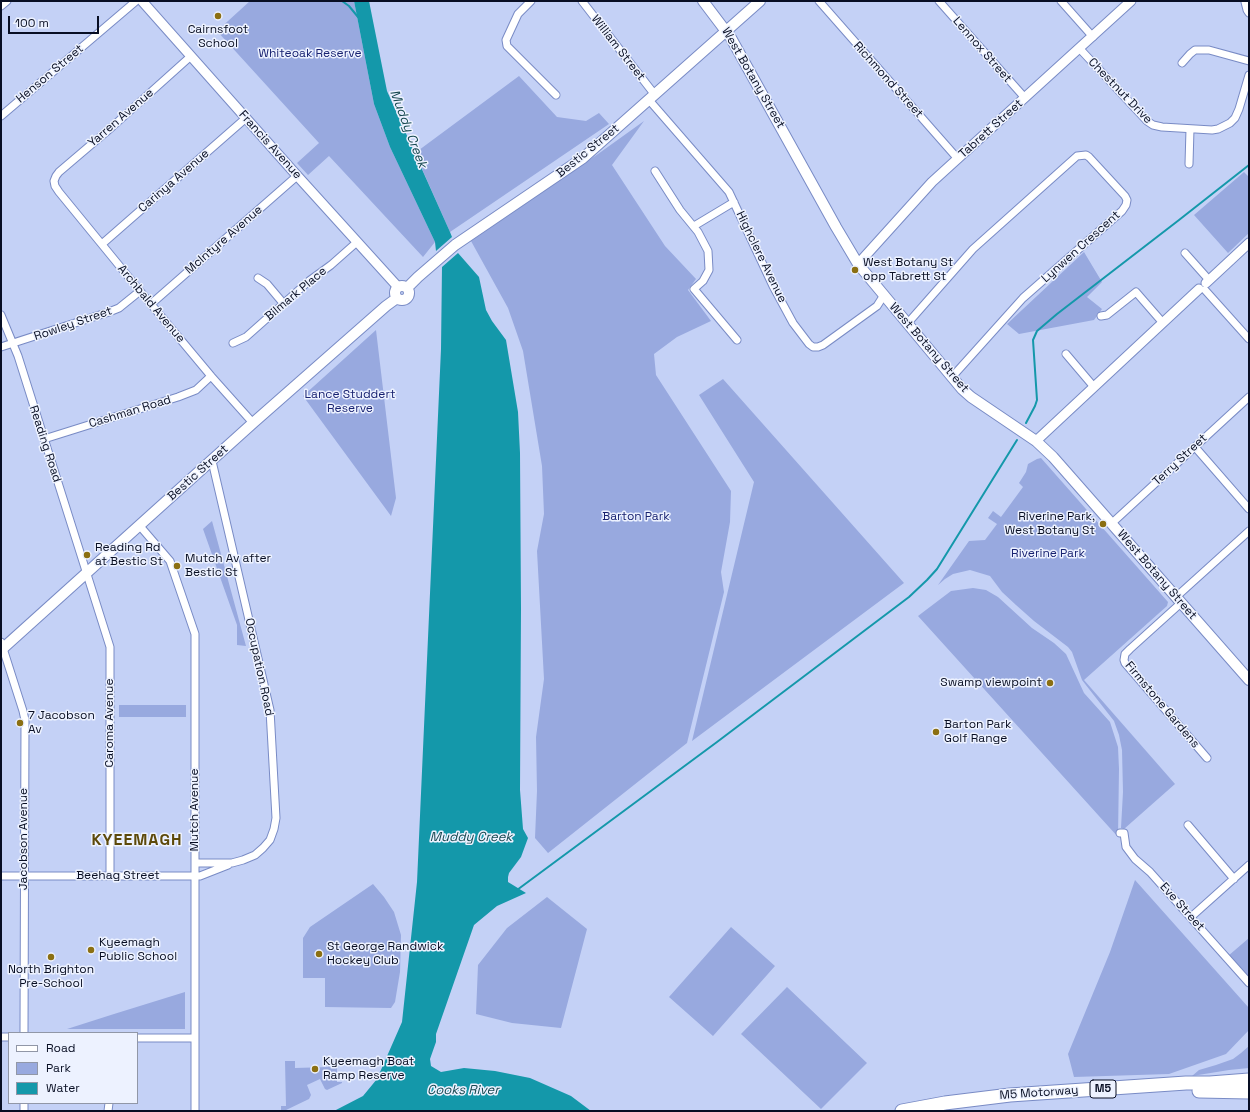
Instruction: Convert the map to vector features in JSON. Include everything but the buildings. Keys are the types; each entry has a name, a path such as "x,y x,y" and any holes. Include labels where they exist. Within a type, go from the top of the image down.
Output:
{"highway":[{"path":"1186,1087 1249,1072"},
{"name":"M5 Motorway","path":"1186,1087 1210,1083 1249,1080"},
{"path":"1186,1087 1249,1092"},
{"name":"M5 Motorway","path":"902,1111 966,1100 1021,1098 1186,1087 1249,1087"},
{"name":"M5 Motorway","path":"948,1111 1021,1098"}],"main road":[{"name":"West Botany Street","path":"703,1 727,31 858,264 952,377 971,397 1036,441 1053,457 1249,680"},
{"name":"Bestic Street","path":"2,646 87,573 439,258 455,245 583,158 760,1"}],"street":[{"path":"1,6 7,1"},
{"name":"Henson Street","path":"1,116 136,1"},
{"name":"Francis Avenue","path":"142,1 401,291"},
{"path":"531,1 518,14 506,40 507,46 556,95"},
{"name":"William Street","path":"582,1 652,97"},
{"name":"Richmond Street","path":"818,1 958,158"},
{"name":"Lennox Street","path":"939,1 1025,98"},
{"path":"1061,1 1093,37"},
{"name":"Tabrett Street","path":"858,264 921,193 1131,1"},
{"path":"1245,2 1249,13"},
{"name":"Chestnut Drive","path":"1080,49 1147,121 1162,128 1212,130 1218,129 1230,123 1235,118 1239,108 1249,75"},
{"path":"1182,63 1195,50 1209,50 1249,61"},
{"name":"Yarren Avenue","path":"54,181 59,172 113,126 190,56"},
{"name":"Highclere Avenue","path":"652,97 728,192 773,286 793,323 809,344 818,348 823,345 877,306 884,295"},
{"name":"Carinya Avenue","path":"102,244 246,118"},
{"path":"1189,164 1190,129"},
{"name":"Lynwen Crescent","path":"907,324 973,249 1077,156 1086,155 1089,157 1125,196 1127,200 1126,205 1122,211 1023,298 952,377"},
{"path":"655,171 680,210 694,226 708,251 709,270 703,282 694,289 737,340"},
{"name":"McIntyre Avenue","path":"151,304 297,176"},
{"name":"Archbald Avenue","path":"54,181 59,192 140,291 253,423"},
{"path":"694,226 734,202"},
{"name":"Bilmark Place","path":"234,344 246,337 283,303 309,281 332,265 357,242"},
{"path":"1036,441 1249,243"},
{"path":"1185,253 1205,285 1249,339"},
{"path":"258,278 266,284 283,303"},
{"name":"Rowley Street","path":"1,347 119,308 140,291"},
{"path":"1101,316 1107,315 1136,292 1163,323"},
{"name":"Reading Road","path":"1,315 13,344 87,573"},
{"path":"1066,354 1094,387"},
{"name":"Cashman Road","path":"44,439 178,397 196,390 212,376"},
{"name":"Terry Street","path":"1111,524 1249,396"},
{"path":"1195,447 1249,509"},
{"name":"Occupation Road","path":"195,862 232,863 250,858 266,846 270,840 274,829 276,813 270,710 212,461"},
{"name":"Mutch Avenue","path":"139,526 170,561 195,634 195,1111"},
{"path":"1178,600 1249,531"},
{"name":"Caroma Avenue","path":"87,573 110,648 110,876"},
{"name":"Firmstone Gardens","path":"1178,600 1125,654 1124,660 1207,758"},
{"name":"Jacobson Avenue","path":"2,646 25,720 24,1032"},
{"path":"1188,826 1234,879"},
{"name":"Eve Street","path":"1120,833 1124,833 1126,847 1135,859 1150,872 1249,983"},
{"name":"Beehag Street","path":"1,876 200,876 232,863"},
{"path":"1191,917 1249,865"},
{"path":"138,1038 194,1038"}],"green space":[{"name":"Whiteoak Reserve","path":"250,1 354,1 374,104 390,147 435,242 423,257 329,156 308,175 297,163 319,143 217,31"},
{"path":"519,76 557,117 586,121 599,113 609,124 450,232 415,153"},
{"name":"Barton Park","path":"644,121 612,165 665,246 696,279 688,290 711,321 677,337 654,354 656,375 731,491 730,522 721,572 724,592 687,743 548,853 535,838 537,791 536,737 544,679 537,551 544,514 542,466 523,351 508,308 471,241"},
{"path":"1244,172 1249,177 1249,233 1228,253 1194,215"},
{"path":"1084,252 1102,282 1087,297 1102,309 1094,320 1019,334 1007,324"},
{"name":"Lance Studdert Reserve","path":"376,330 396,498 391,516 303,396"},
{"path":"723,379 904,583 692,741 754,482 699,395"},
{"name":"Riverine Park","path":"1041,458 1168,602 1167,606 1084,680 1175,784 1124,829 1121,828 1123,792 1122,750 1119,735 1114,721 1082,680 1072,652 1068,647 1016,605 1002,592 990,576 970,570 953,574 938,585 969,541 985,540 997,524 988,518 993,511 1001,517 1023,487 1019,483 1026,472 1028,464"},
{"path":"212,521 246,646 237,645 237,625 203,529"},
{"path":"973,588 986,590 998,597 1032,628 1054,643 1066,654 1084,693 1110,722 1118,747 1118,837 918,616 951,591"},
{"path":"119,705 186,705 186,717 119,717"},
{"path":"1135,880 1249,1008 1249,1030 1226,1054 1169,1074 1074,1077 1068,1054 1110,952"},
{"path":"373,884 394,912 401,935 400,972 395,1002 391,1008 325,1007 325,978 303,978 303,938 310,927"},
{"path":"547,897 587,929 561,1028 512,1023 476,1014 478,965 507,928"},
{"path":"731,927 775,966 713,1036 669,997"},
{"path":"1249,938 1249,978 1228,956"},
{"path":"787,987 867,1063 821,1109 741,1034"},
{"path":"185,992 185,1029 67,1029 114,1014"},
{"path":"1249,1046 1249,1068 1192,1076 1199,1070 1233,1059"},
{"path":"337,1060 337,1082 342,1083 327,1090 320,1079 307,1085 311,1095 309,1099 281,1111 281,1106 286,1106 285,1061 295,1061 295,1068 328,1067 328,1061"}],"water":[{"path":"354,1 369,1 387,91 452,237 436,251 435,242 390,147 374,104"},
{"name":"Muddy Creek","path":"458,253 479,277 486,310 506,340 518,412 520,453 521,609 520,790 523,829 528,838 521,857 509,873 508,877 508,882 526,893 497,906 474,925 436,1034 436,1042 430,1059 431,1066 441,1072 464,1068 495,1071 530,1078 571,1096 591,1111 334,1111 363,1096 377,1079 402,1022 417,882 441,349 442,267"}],"waterway":[{"path":"342,1 349,6 358,17"},
{"path":"1026,423 1037,400 1033,340 1037,331 1249,165"},
{"path":"517,890 909,597 937,569 1017,440"}],"place":[{"name":"Cairnsfoot School","path":"218,16"},
{"name":"West Botany St opp Tabrett St","path":"855,270"},
{"name":"Riverine Park, West Botany St","path":"1103,524"},
{"name":"Reading Rd at Bestic St","path":"87,555"},
{"name":"Mutch Av after Bestic St","path":"177,566"},
{"name":"Swamp viewpoint","path":"1050,683"},
{"name":"7 Jacobson Av","path":"20,723"},
{"name":"Barton Park Golf Range","path":"936,732"},
{"name":"Kyeemagh Public School","path":"91,950"},
{"name":"St George Randwick Hockey Club","path":"319,954"},
{"name":"North Brighton Pre-School","path":"51,957"},
{"name":"Kyeemagh Boat Ramp Reserve","path":"315,1069"}],"district":[{"name":"KYEEMAGH","path":"137,841"}],"water label":[{"name":"Cooks River","path":"463,1090"}]}
